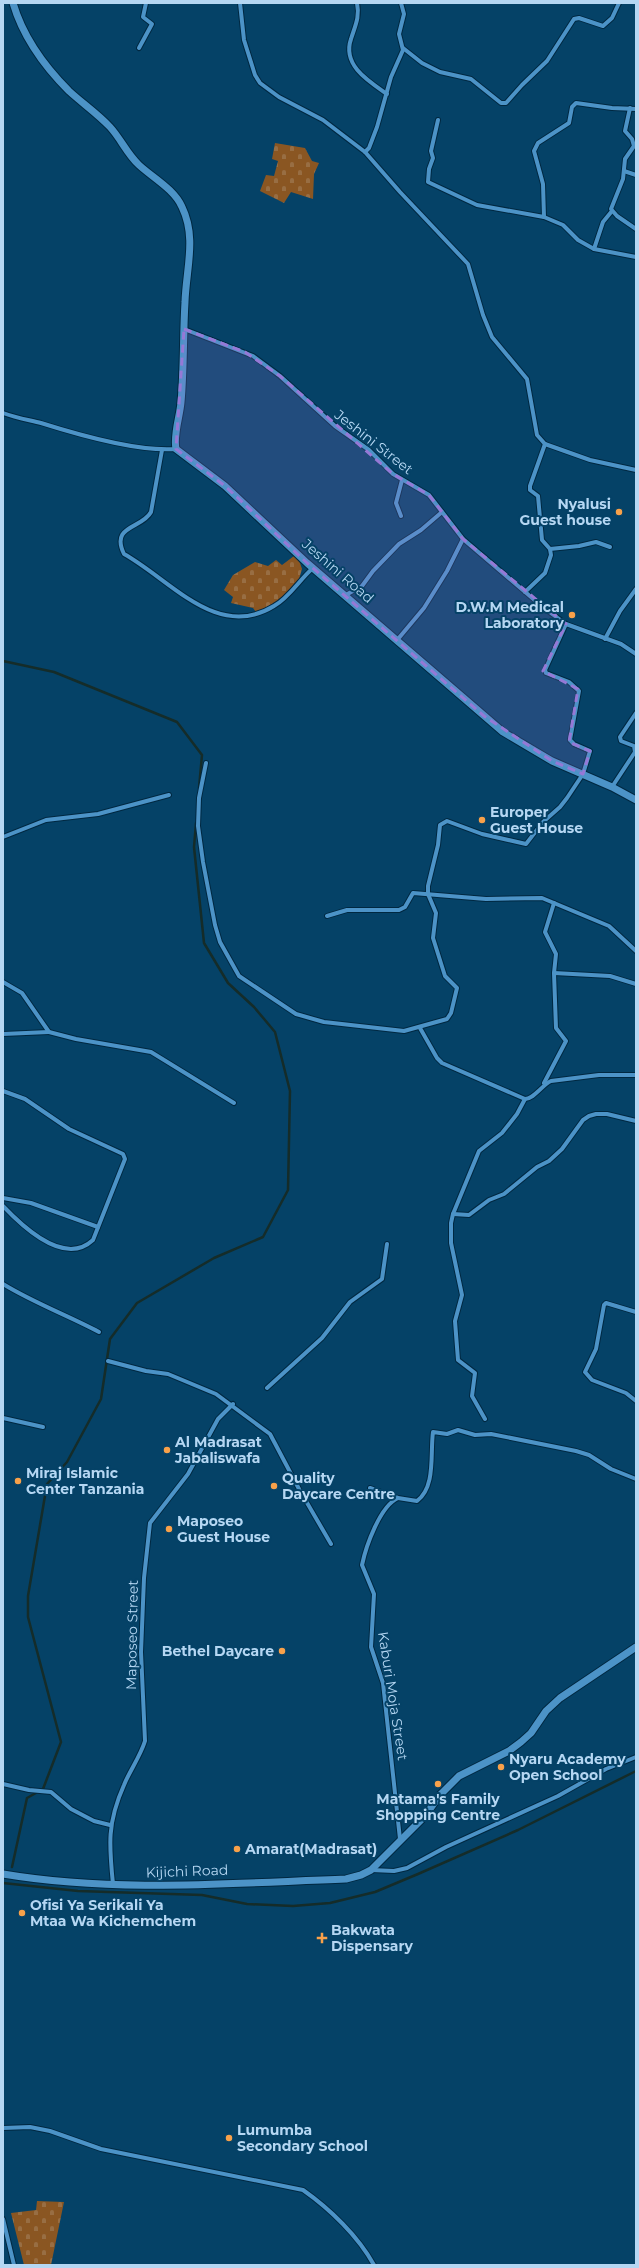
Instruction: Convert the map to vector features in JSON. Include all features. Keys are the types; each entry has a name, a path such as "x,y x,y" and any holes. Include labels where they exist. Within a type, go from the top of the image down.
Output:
{"street":[{"path":"3,413 73,433 162,450 176,449 183,384 184,329 190,234 181,205 160,182 131,156 110,127 70,91 27,39 19,22 13,3"},
{"path":"139,48 152,24 144,17 146,3"},
{"path":"240,3 244,40 255,75 260,82 279,97 323,120 365,152 400,192 468,264 483,315 492,337 527,379 537,435 545,444 590,460 636,470"},
{"path":"357,3 358,17 348,50 349,57 367,79 387,94"},
{"path":"401,3 404,14 399,34 403,48 426,65 440,72 471,79 504,104 547,61 574,19 579,18 603,26 612,18 619,3"},
{"path":"365,152 369,148 387,94 391,77 403,48"},
{"path":"544,217 543,184 534,151 538,143 567,126 570,120 572,107 576,103 612,108 636,109"},
{"path":"594,249 603,222 612,211 624,171 625,159 634,146 632,139 625,131 630,108"},
{"path":"438,120 431,151 434,158 429,169 428,182 477,205 544,217 563,225 578,240 594,249 636,257"},
{"path":"624,171 636,175"},
{"path":"612,211 636,229"},
{"name":"Jeshini Street","path":"184,329 253,356 280,376 335,426 369,450 390,472 429,495 463,539 525,592 566,624 621,644 636,654"},
{"path":"525,592 545,573 551,555 550,549 542,540 538,496 530,490 530,486 545,444"},
{"name":"Jeshini Road","path":"176,449 226,486 344,596 398,639 503,732 552,761 612,787 636,800"},
{"path":"162,450 151,512 147,517 124,532 120,544 124,554 208,610 228,617 249,617 276,606 313,568"},
{"path":"401,516 396,503 402,480"},
{"path":"344,596 362,586 373,571 400,544 421,530 442,512"},
{"path":"398,639 424,608 447,571 463,539"},
{"path":"550,549 580,546 596,542 610,546"},
{"path":"605,639 617,616 636,589"},
{"path":"206,763 199,798 198,826 203,862 215,925 220,942 237,974 288,1010 316,1020 404,1031 420,1028 449,1017 457,988 445,976 433,938 436,913 428,894 429,880 438,845 440,826 443,822 454,823 482,834 526,844 543,822 560,807 583,774 590,751 574,744 570,740 579,691 569,682 546,673 545,670 566,624"},
{"path":"612,787 635,752 634,746 621,741 620,737 636,713"},
{"path":"3,837 46,820 98,814 169,795"},
{"path":"327,916 346,910 399,910 405,907 412,894 486,899 539,898 609,926 636,951"},
{"path":"485,1419 472,1396 475,1373 458,1360 456,1321 462,1295 451,1243 450,1223 480,1151 502,1133 517,1114 525,1100 530,1098 544,1084 566,1041 556,1028 554,972 556,954 545,932 554,903"},
{"path":"554,972 610,976 636,984"},
{"path":"3,982 18,990 29,1000 49,1032"},
{"path":"420,1028 437,1058 442,1063 525,1100"},
{"path":"3,1034 49,1032 76,1039 151,1052 234,1103"},
{"path":"544,1084 551,1081 600,1075 636,1076"},
{"path":"3,1091 25,1098 69,1129 125,1155 126,1160 93,1240 87,1244 61,1248 45,1242 3,1206"},
{"path":"453,1214 469,1215 488,1200 507,1192 559,1152 583,1120 589,1116 596,1114 607,1114 636,1121"},
{"path":"3,1198 31,1203 98,1227"},
{"path":"267,1388 322,1338 350,1302 381,1280 388,1244"},
{"path":"3,1284 39,1305 81,1322 99,1332"},
{"path":"636,1312 606,1303 604,1305 596,1349 585,1372 592,1380 626,1393 636,1401"},
{"path":"108,1361 146,1371 168,1374 216,1394 233,1404 270,1434 299,1489 331,1544"},
{"name":"Maposeo Street","path":"114,1885 110,1825 124,1785 140,1755 144,1741 141,1652 144,1578 150,1523 188,1474 218,1419 233,1404"},
{"path":"3,1418 44,1427"},
{"path":"370,1488 398,1498 417,1501 422,1496 430,1474 433,1432 447,1434 456,1430 476,1435 495,1435 583,1453 611,1469 636,1479"},
{"name":"Kaburi Moja Street","path":"398,1498 390,1501 380,1516 362,1565 374,1594 371,1647 383,1683 400,1839"},
{"path":"370,1870 424,1816 440,1795 459,1776 509,1751 531,1733 546,1710 560,1698 636,1647"},
{"path":"370,1870 394,1871 406,1868 446,1847 558,1796 606,1769 636,1757"},
{"path":"3,1784 29,1790 51,1792 71,1810 94,1821 110,1825"},
{"name":"Kijichi Road","path":"3,1874 30,1878 114,1885 154,1886 346,1878 361,1876 370,1870"},
{"path":"3,2128 30,2127 50,2131 102,2149 302,2190 319,2201 365,2248 374,2265"},
{"path":"3,2219 14,2265"}],"highlighted area":[{"path":"184,329 245,352 280,376 393,474 429,495 463,539 566,624 543,671 578,689 569,742 590,751 583,774 552,761 484,716 307,563 225,486 176,449"}],"green space":[{"path":"275,143 305,148 312,161 319,163 314,174 313,199 291,192 284,203 260,191 266,175 274,176 278,161 272,159"},
{"path":"294,556 300,563 302,569 299,579 279,602 256,612 253,608 231,603 233,597 224,590 233,575 255,562 268,566 276,560 282,565"},
{"path":"37,2201 64,2202 51,2265 24,2265 11,2213 36,2210"}],"waterway":[{"path":"3,661 54,672 177,722 202,755 199,788"},
{"path":"12,1867 27,1798 43,1789 61,1742 28,1617 28,1596 47,1484 67,1462 101,1399 110,1339 137,1303 214,1258 263,1237 288,1190 290,1091 275,1032 254,1007 228,983 204,943 194,847 196,823"},
{"path":"3,1883 78,1891 202,1895 247,1904 293,1906 330,1903 375,1892 418,1874 518,1830 636,1771"}],"place":[{"name":"Nyalusi Guest house","path":"619,512"},
{"name":"D.W.M Medical Laboratory","path":"572,615"},
{"name":"Europer Guest House","path":"482,820"},
{"name":"Al Madrasat Jabaliswafa","path":"167,1450"},
{"name":"Miraj Islamic Center Tanzania","path":"18,1481"},
{"name":"Quality Daycare Centre","path":"274,1486"},
{"name":"Maposeo Guest House","path":"169,1529"},
{"name":"Bethel Daycare","path":"282,1651"},
{"name":"Nyaru Academy Open School","path":"501,1767"},
{"name":"Matama's Family Shopping Centre","path":"438,1784"},
{"name":"Amarat(Madrasat)","path":"237,1849"},
{"name":"Ofisi Ya Serikali Ya Mtaa Wa Kichemchem","path":"22,1913"},
{"name":"Bakwata Dispensary","path":"322,1938"},
{"name":"Lumumba Secondary School","path":"229,2138"}]}
